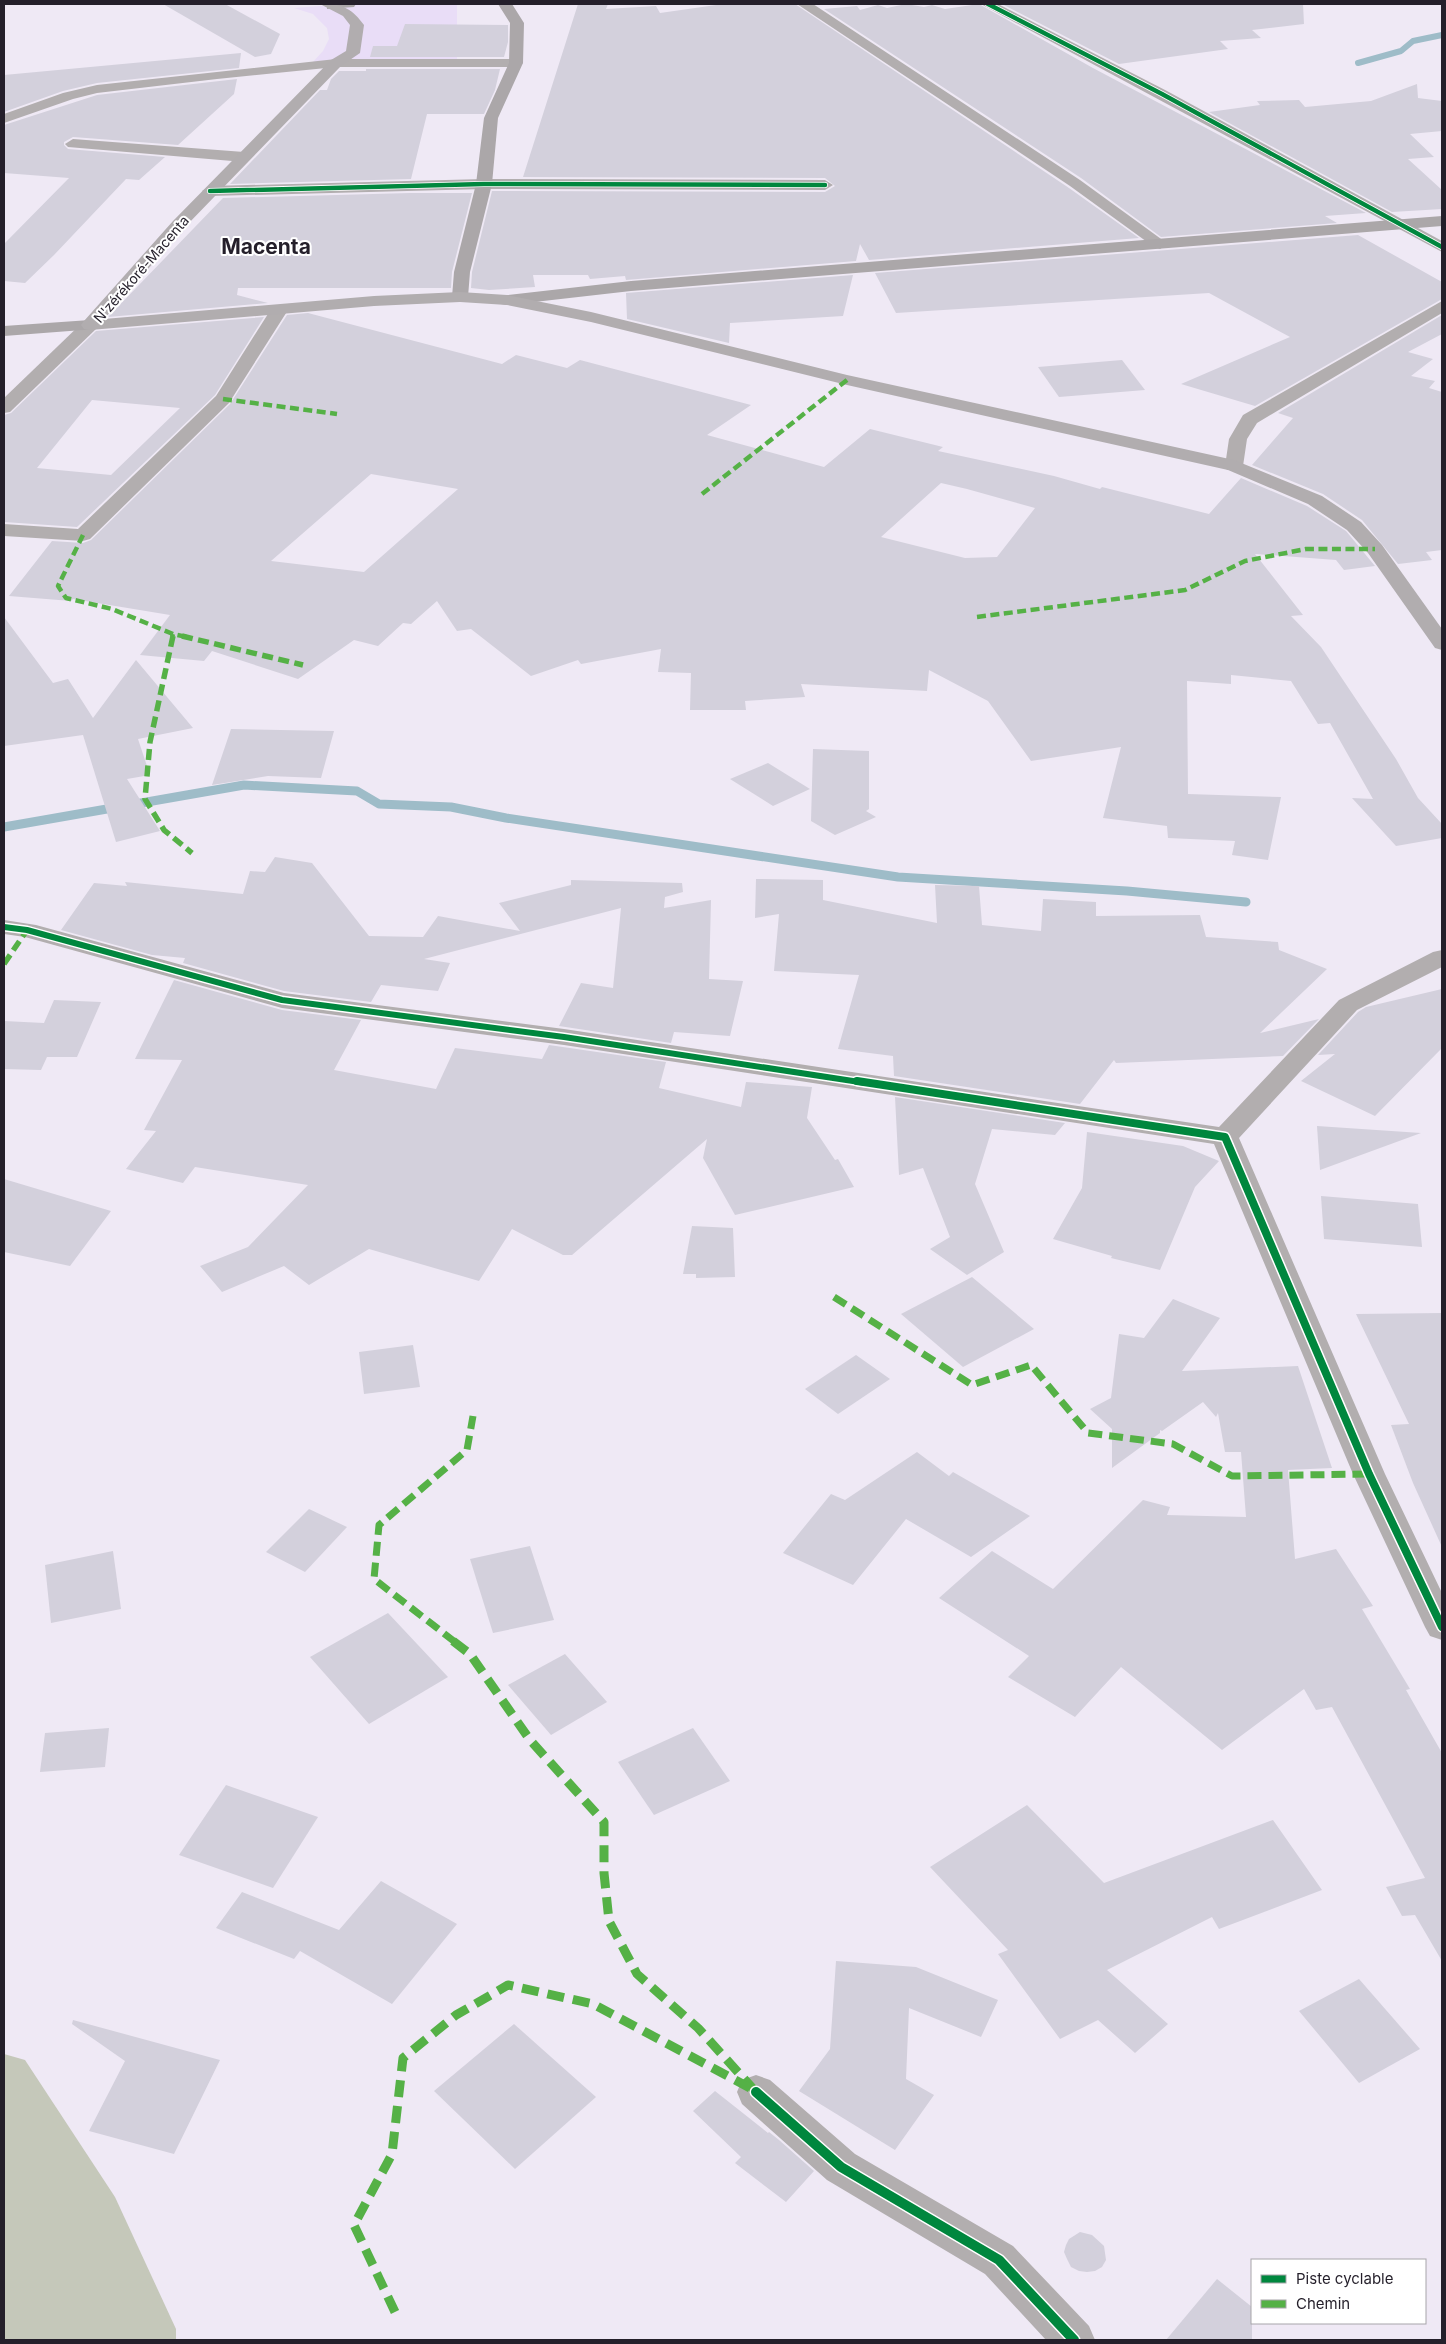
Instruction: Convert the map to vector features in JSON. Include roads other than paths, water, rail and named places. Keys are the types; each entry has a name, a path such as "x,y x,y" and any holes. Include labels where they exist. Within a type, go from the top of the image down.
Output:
{"highway":[{"name":"N'zérékoré-Macenta","path":"90,325 122,286 210,191 336,64 353,52 357,25 348,13 329,5"},
{"name":"N'zérékoré-Macenta","path":"90,325 374,301 460,297 507,300 592,317 865,384 1234,466 1315,500 1354,526 1375,548 1442,644"}],"main road":[{"path":"329,5 349,4"},
{"path":"460,297 462,272 484,184 491,118 516,63 517,23 505,4"},
{"path":"507,300 631,286 1442,221"},
{"path":"4,331 90,325"}],"street":[{"path":"804,4 1075,183 1160,244"},
{"path":"988,4 1162,94 1442,247"},
{"path":"4,119 68,96 97,89 336,64 516,63"},
{"path":"73,144 244,157"},
{"path":"210,191 484,184 825,185"},
{"path":"1234,466 1238,438 1250,420 1442,306"},
{"path":"4,530 83,536 223,399 278,310"},
{"path":"4,408 90,325"},
{"path":"4,927 27,930 282,1000 564,1037 1225,1137"},
{"path":"1225,1137 1348,1005 1442,957"},
{"path":"1225,1137 1369,1474 1442,1627"},
{"path":"756,2092 841,2167 999,2260 1074,2340"}],"waterway":[{"path":"1358,63 1401,51 1413,41 1442,35"},
{"path":"4,827 244,785 357,791 379,804 451,807 506,818 898,877 1127,891 1246,902"}],"district":[{"name":"Macenta","path":"266,246"}]}
